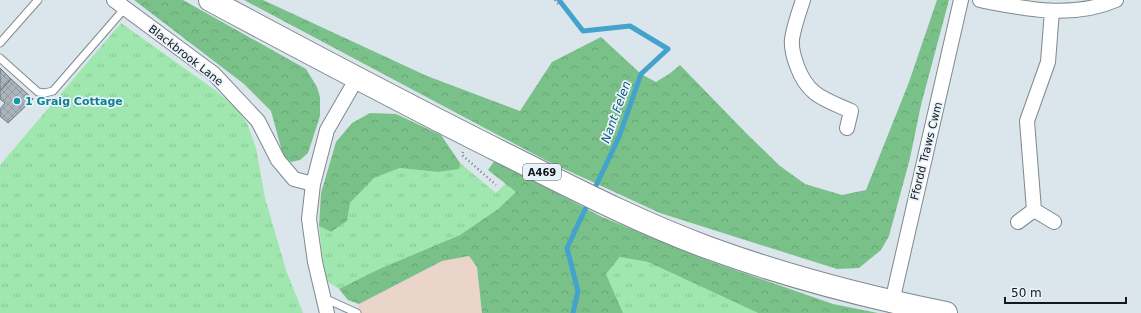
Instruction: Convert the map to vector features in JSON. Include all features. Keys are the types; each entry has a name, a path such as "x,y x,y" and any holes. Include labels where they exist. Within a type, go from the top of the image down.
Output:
{"main road":[{"name":"A469","path":"210,0 357,78 560,182 635,217 707,247 767,268 892,302 946,313"}],"street":[{"path":"803,0 792,39 793,57 801,78 808,88 820,97 851,111 847,128"},
{"name":"Ffordd Traws Cwm","path":"892,302 961,0"},
{"path":"980,0 1019,8 1052,11 1083,10 1116,0"},
{"name":"Blackbrook Lane","path":"120,4 214,74 258,121 278,160 294,179 313,184"},
{"path":"1034,210 1027,121 1048,62 1052,11"},
{"path":"327,313 315,262 309,219 313,184 327,130 357,78"},
{"path":"1034,210 1054,222"},
{"path":"1018,222 1034,210"}],"lane":[{"path":"0,42 38,0"},
{"path":"0,58 38,92 45,93 53,91 120,4"},
{"path":"324,298 357,313"}],"path":[{"path":"555,0 559,5"},
{"path":"466,134 462,156 496,185"}],"shaded area":[{"path":"469,256 477,267 482,313 357,313 359,304 442,261"}],"green space":[{"path":"134,0 183,0 306,69 317,87 320,97 320,116 308,153 300,160 291,162 283,155 271,111 244,84"},
{"path":"244,0 263,0 427,76 520,111 552,62 601,37 641,74 656,82 680,65 780,166 805,184 842,195 866,190 909,82 937,0 949,0 921,105 910,158 889,236 881,250 859,268 837,269 660,213 545,160"},
{"path":"121,23 215,90 236,108 247,123 256,148 265,198 286,270 303,313 0,313 0,165"},
{"path":"370,113 396,114 441,135 460,163 459,169 438,172 400,168 374,178 350,203 347,221 331,232 319,226 321,193 336,142 352,123"},
{"path":"495,160 602,217 712,262 833,304 878,313 758,313 648,262 620,257 606,274 623,313 482,313 477,267 469,256 442,261 359,304 348,300 339,289 379,269 460,235 498,209 516,192 488,170"},
{"path":"460,163 496,193 505,184 517,192 498,209 460,235 379,269 339,289 328,282 323,263 319,226 331,232 346,221 350,203 374,178 400,168 438,172 458,169"},
{"path":"620,257 648,262 758,313 623,313 606,274"}],"building":[{"path":"0,68 11,79 0,91"},
{"name":"1 Graig Cottage","path":"11,79 33,99 8,123 0,116 0,109 5,103 0,99 0,91"}],"waterway":[{"name":"Nant Felen","path":"559,0 583,31 630,26 668,49 641,74 619,137 593,192"},
{"name":"Nant Felen","path":"573,313 578,291 567,248 589,201"}],"place":[{"name":"1 Graig Cottage","path":"17,101"}]}
